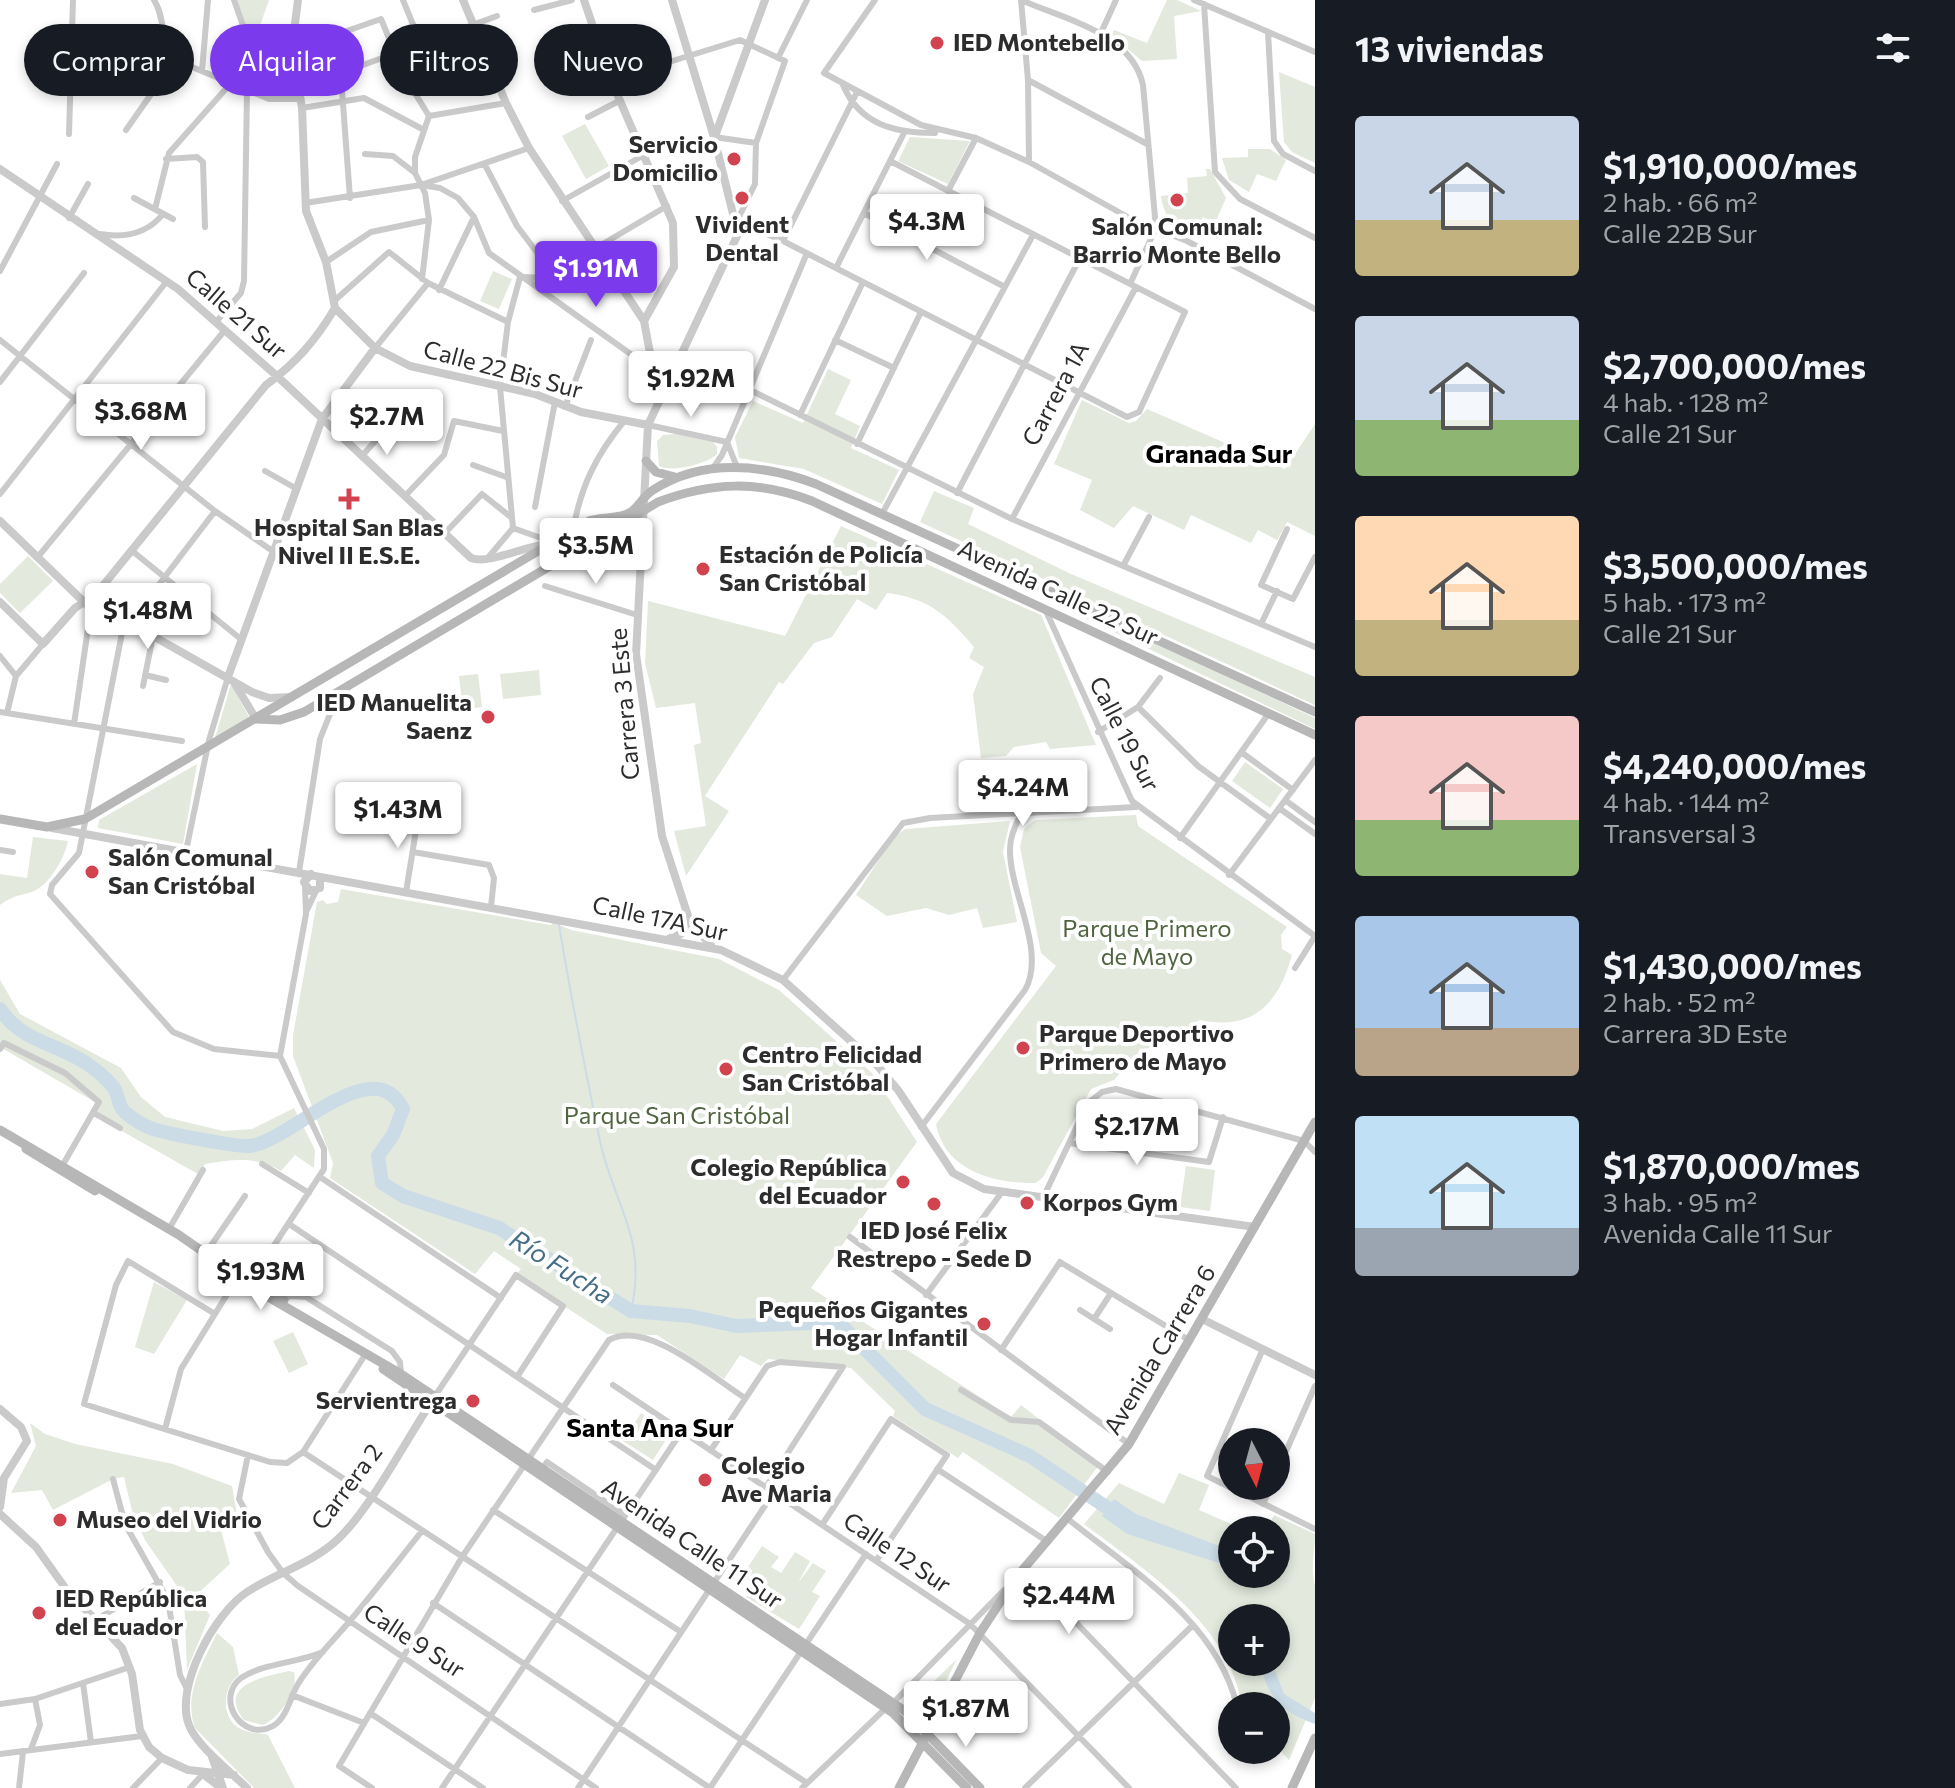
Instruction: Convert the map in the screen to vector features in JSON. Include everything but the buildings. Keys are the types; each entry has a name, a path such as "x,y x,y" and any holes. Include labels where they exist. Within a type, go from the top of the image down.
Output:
{"main road":[{"path":"646,461 663,475 679,477"},
{"name":"Avenida Calle 22 Sur","path":"47,827 85,819 573,530 598,518 627,514 643,496 679,477 713,468 769,469 802,478 1315,712"},
{"name":"Avenida Calle 22 Sur","path":"256,719 274,720 296,715 643,510 681,494 713,486 754,485 781,490 1315,735"},
{"path":"613,526 630,530 641,543"},
{"path":"0,819 47,827"},
{"name":"Avenida Carrera 6","path":"899,1788 980,1633 1015,1579 1129,1444 1315,1122"},
{"name":"Avenida Calle 11 Sur","path":"0,1130 106,1195 208,1250 526,1462 621,1521"},
{"name":"Avenida Calle 11 Sur","path":"172,1231 299,1313"},
{"name":"Avenida Calle 11 Sur","path":"365,1355 401,1374 433,1400"},
{"name":"Avenida Calle 11 Sur","path":"526,1462 543,1468 889,1706 980,1788"},
{"name":"Avenida Calle 11 Sur","path":"925,1737 967,1788"},
{"path":"1292,1788 1315,1738"}],"street":[{"path":"69,134 73,0"},
{"path":"154,0 163,24"},
{"path":"202,71 208,0"},
{"path":"234,0 269,99"},
{"path":"294,24 298,0"},
{"path":"403,0 413,24"},
{"path":"463,0 474,24"},
{"path":"534,10 572,0"},
{"path":"584,0 592,24"},
{"path":"672,0 737,221"},
{"path":"714,137 765,0"},
{"path":"778,58 807,0"},
{"path":"875,0 824,73 943,133"},
{"path":"1029,162 1028,80 1021,0 1121,46 1137,63 1143,85 1156,228"},
{"path":"1100,35 1116,0"},
{"path":"1194,0 1315,52"},
{"path":"1204,4 1213,160 1218,179 1240,199 1315,238"},
{"path":"477,24 497,16"},
{"path":"364,25 381,19 383,24"},
{"path":"1268,32 1273,137 1279,151 1315,171"},
{"path":"672,61 740,40 785,61 756,143 755,184 737,221"},
{"path":"194,68 210,74"},
{"path":"1028,80 1147,144"},
{"path":"843,84 860,112 904,133 943,133 976,138 1029,162 1133,220 1156,228 1315,309"},
{"path":"783,241 857,92"},
{"path":"126,130 150,96"},
{"path":"155,209 166,159 220,96"},
{"path":"216,322 241,293 244,281 247,96"},
{"path":"262,96 301,103 369,99 424,130"},
{"path":"300,96 305,203 311,231 326,262 334,305"},
{"path":"343,96 350,198"},
{"path":"416,96 429,116"},
{"path":"503,96 529,148 562,201 644,321 653,370 661,393"},
{"path":"617,96 667,206 674,232 674,267 644,321"},
{"path":"588,117 619,101"},
{"path":"429,116 506,103"},
{"path":"415,173 415,157 429,116"},
{"path":"836,268 904,133"},
{"path":"714,137 756,143"},
{"path":"948,191 976,138"},
{"path":"305,203 421,185 529,148"},
{"path":"186,851 207,747 228,677 322,419 425,281 429,220 421,185 415,173 393,156 365,154"},
{"path":"562,201 644,155"},
{"path":"166,159 197,157 203,162 205,227"},
{"path":"737,221 807,253 1079,394 1132,417 1143,405 1185,312 890,161"},
{"path":"0,271 57,164"},
{"path":"485,165 517,226 558,280"},
{"name":"Calle 21 Sur","path":"1,173 167,281 278,377 471,558 485,561"},
{"path":"69,218 88,184"},
{"path":"421,185 440,188 458,198 474,217 485,248 520,277 653,370"},
{"path":"134,198 173,219"},
{"path":"596,248 667,206"},
{"path":"864,213 1003,286"},
{"path":"88,232 124,236 151,226 163,214"},
{"path":"439,290 474,217"},
{"path":"326,262 371,232 429,220"},
{"name":"Carrera 3 Este","path":"715,948 696,932 690,922 656,812 637,662 637,615 648,425 711,286 735,245 737,221"},
{"name":"Carrera 1A","path":"1012,519 1133,285 1156,228"},
{"path":"882,514 1033,235"},
{"path":"182,741 4,713 16,676 43,644 87,605 266,385 315,341 334,305 389,252 439,290 508,322"},
{"path":"713,468 750,390 807,253"},
{"path":"957,493 1080,258"},
{"path":"0,382 84,273"},
{"path":"520,277 618,282"},
{"path":"485,561 513,528 500,387 508,322 520,277"},
{"path":"0,494 167,281"},
{"path":"800,415 863,282"},
{"name":"Calle 22 Bis Sur","path":"334,305 375,348 420,369 500,387 565,407 727,442"},
{"path":"857,444 921,312"},
{"path":"37,558 225,330"},
{"path":"0,340 183,487 274,552"},
{"path":"565,407 591,340"},
{"path":"835,340 894,368"},
{"path":"750,390 905,469 1012,519 1315,647"},
{"path":"535,507 555,402"},
{"path":"362,456 398,415"},
{"path":"573,530 579,496 591,467 625,420"},
{"path":"405,496 444,455 454,421 503,431"},
{"path":"727,442 737,467"},
{"path":"473,465 506,477"},
{"path":"265,471 297,489"},
{"path":"445,533 482,494 512,518"},
{"path":"215,511 127,622 120,639 75,860 51,888 51,896 173,1032 214,1049 280,1056"},
{"path":"1123,566 1149,517"},
{"path":"0,521 87,605 127,622 260,695 293,696"},
{"path":"513,528 550,543"},
{"path":"1287,529 1261,585 1293,599 1315,557"},
{"path":"485,561 514,549 550,543"},
{"path":"131,550 242,640"},
{"path":"545,586 637,615"},
{"path":"1261,624 1277,591"},
{"path":"0,602 43,644"},
{"path":"74,724 87,605"},
{"name":"Calle 19 Sur","path":"1045,610 1123,786 1137,807 1315,936"},
{"path":"143,686 153,636"},
{"path":"0,656 16,676"},
{"path":"145,675 166,680"},
{"path":"228,677 256,719"},
{"path":"1098,732 1138,707 1160,678"},
{"path":"299,872 320,739 330,714 352,682"},
{"path":"1138,707 1198,766 1271,819"},
{"path":"1180,838 1269,713"},
{"path":"1241,752 1293,790"},
{"path":"1229,875 1315,760"},
{"path":"1285,800 1315,822"},
{"path":"783,980 903,823 1137,807"},
{"path":"1279,808 1315,834"},
{"path":"406,892 419,812"},
{"path":"921,1127 1025,990 1031,977 1031,952 1010,857 1011,839 1021,813"},
{"path":"47,827 311,874 319,885"},
{"path":"0,850 13,852"},
{"path":"413,852 489,865 494,878 491,907"},
{"path":"283,869 305,885 319,885"},
{"path":"165,1429 181,1369 215,1314 245,1277 260,1267 320,1177 326,1156 280,1056 306,914 305,885 311,874"},
{"name":"Calle 17A Sur","path":"319,885 341,880 715,948 783,980 883,1071 959,1178 978,1188 1255,1227"},
{"path":"306,914 319,885"},
{"path":"669,939 681,934 690,922"},
{"path":"1295,968 1315,936"},
{"path":"2,1046 65,1073 99,1102 61,1169"},
{"path":"1043,1198 1088,1103 1102,1092 1126,1089 1304,1141 1315,1152"},
{"path":"94,1113 120,1128"},
{"path":"1069,1143 1209,1162 1223,1117"},
{"path":"262,1164 309,1193"},
{"path":"172,1231 203,1170"},
{"path":"320,1177 501,1298"},
{"path":"926,1295 1002,1192"},
{"path":"208,1250 245,1196"},
{"path":"289,1224 656,1470"},
{"path":"850,1237 1129,1444"},
{"path":"215,1314 128,1261 116,1285 84,1404 248,1455 287,1463 303,1452 365,1355"},
{"path":"1001,1350 1060,1262 1190,1340"},
{"name":"Carrera 2","path":"188,1691 218,1619 245,1593 309,1561 338,1540 516,1275 563,1306 517,1377"},
{"path":"1094,1319 1111,1293"},
{"path":"283,1300 299,1295 306,1297 392,1351 400,1362 401,1374"},
{"path":"1080,1310 1110,1329"},
{"path":"1202,1319 1315,1375"},
{"path":"372,1788 339,1766 462,1557 612,1338 656,1340 745,1398"},
{"path":"1263,1349 1207,1476 1315,1529"},
{"path":"711,1450 767,1366 774,1362 843,1367 766,1487"},
{"name":"Calle 12 Sur","path":"613,1385 970,1624 1129,1788"},
{"path":"1290,1442 1315,1386"},
{"path":"961,1390 1011,1420 1039,1422 1108,1472"},
{"path":"0,1409 21,1427 27,1444 4,1478 0,1507"},
{"path":"822,1525 891,1419 947,1455 876,1561"},
{"path":"442,1788 682,1431"},
{"path":"303,1452 742,1741 804,1786 889,1706 1015,1579"},
{"name":"Calle 9 Sur","path":"248,1455 239,1499 283,1573 349,1622 596,1788"},
{"path":"937,1469 1048,1542"},
{"path":"113,1479 125,1524 168,1600 180,1675 188,1691 189,1727 247,1788"},
{"path":"578,1788 774,1492"},
{"path":"1263,1504 1265,1500"},
{"path":"493,1510 681,1632"},
{"path":"0,1514 36,1547 66,1589 117,1641 130,1667 142,1736 162,1758 203,1774 222,1788"},
{"path":"1068,1519 1151,1583 1192,1626 1220,1661 1232,1692"},
{"path":"323,1652 251,1673 231,1691 233,1714 245,1727 264,1729 279,1720 292,1695 323,1652 422,1531"},
{"path":"433,1603 710,1788 866,1554"},
{"path":"1024,1569 1236,1788"},
{"path":"97,1619 160,1582"},
{"path":"1025,1788 1192,1626"},
{"path":"0,1704 35,1699 130,1667"},
{"path":"83,1683 91,1742"},
{"path":"292,1695 364,1723"},
{"path":"19,1788 27,1750 40,1725 35,1699"},
{"path":"370,1713 483,1788"},
{"path":"0,1754 142,1736"},
{"path":"208,1749 222,1788"},
{"path":"133,1788 162,1758"},
{"path":"190,1788 203,1774 234,1775"}],"green space":[{"path":"237,0 269,0 260,24 244,24"},
{"path":"1167,0 1177,0 1201,11 1174,16 1177,59 1142,61 1111,35 1114,30 1147,43"},
{"path":"1279,72 1315,87 1315,163 1292,152 1284,142"},
{"path":"585,124 609,166 586,179 562,136"},
{"path":"910,137 970,141 948,184 898,161"},
{"path":"1248,149 1270,149 1286,160 1276,181 1257,174 1249,192 1229,180 1222,158 1248,157"},
{"path":"1206,169 1210,169 1226,198 1215,223 1203,217 1191,238 1170,221 1161,196 1188,193 1187,178 1207,176"},
{"path":"493,271 512,279 499,309 480,301"},
{"path":"828,369 851,380 835,414 860,426 851,448 899,470 882,504 804,469 739,458 735,437 753,401 803,423"},
{"path":"1082,400 1129,423 1136,421 1147,409 1285,469 1315,424 1315,536 1287,522 1277,540 1258,530 1251,543 1191,515 1184,530 1133,506 1114,528 1080,510 1092,480 1054,464"},
{"path":"676,434 713,442 717,454 689,466 659,466 657,441 663,435"},
{"path":"934,491 974,508 968,524 1071,574 1315,677 1315,705 920,522"},
{"path":"841,526 1041,615 1096,745 1050,749 1046,742 1014,747 1006,756 981,758 973,694 984,667 969,658 974,647 946,618 915,599 887,593 876,610 857,599 832,637 814,643 783,684 779,682 705,796 729,811 686,876 674,831 706,826 694,745 701,743 695,703 656,708 645,663 648,601 785,636"},
{"path":"28,556 53,581 20,613 0,593 0,584"},
{"path":"1064,599 1315,718 1315,729 1062,607"},
{"path":"539,670 541,695 503,699 500,674"},
{"path":"478,674 482,707 463,710 459,676"},
{"path":"231,684 249,717 215,738"},
{"path":"1245,762 1283,789 1270,808 1232,781"},
{"path":"197,764 183,844 98,828 99,820"},
{"name":"Parque Primero de Mayo","path":"1136,815 1138,826 1287,927 1281,935 1282,949 1292,955 1286,973 1271,1000 1260,1010 1234,1022 1199,1020 1182,1045 1155,1045 1140,1052 1114,1080 1091,1089 1043,1177 1036,1183 1005,1181 974,1172 949,1153 936,1124 1056,966 1041,953 1020,847 1024,829 1035,820"},
{"path":"1010,821 1003,852 1017,922 983,928 977,908 949,915 926,908 887,916 856,895 893,838 905,829"},
{"path":"33,837 68,841 61,861 42,886 0,905 0,874 27,878"},
{"name":"Parque San Cristóbal","path":"341,889 551,925 553,922 571,930 719,959 779,990 872,1073 917,1142 811,1288 1011,1417 1021,1405 1099,1465 1059,1518 963,1452 958,1458 893,1416 895,1411 851,1368 768,1359 761,1366 740,1355 724,1379 657,1335 607,1334 516,1275 521,1269 494,1251 475,1274 330,1178 333,1163 293,1056 293,1035 317,902 338,902"},
{"path":"0,980 20,1014 121,1068 141,1097 165,1117 223,1131 252,1129 294,1108 315,1150 314,1168 295,1155 281,1171 263,1163 235,1160 205,1164 198,1174 95,1116 100,1105 0,1047"},
{"path":"1186,1166 1215,1170 1210,1211 1180,1207"},
{"path":"154,1282 187,1300 154,1354 135,1347"},
{"path":"293,1332 308,1364 289,1373 273,1341"},
{"path":"641,1413 671,1432 653,1460 623,1441"},
{"path":"30,1423 45,1434 75,1444 173,1464 232,1486 237,1515 221,1530 230,1564 195,1596 210,1615 187,1670 184,1596 145,1540 132,1511 124,1477 113,1479 53,1510 42,1490 11,1493 36,1446"},
{"path":"1179,1473 1209,1485 1199,1510 1218,1518 1218,1588 1290,1588 1290,1522 1315,1534 1315,1698 1290,1758 1290,1692 1238,1692 1234,1676 1290,1676 1290,1604 1218,1604 1218,1645 1203,1624 1158,1580 1084,1524 1119,1483 1164,1504"},
{"path":"762,1546 779,1557 771,1567 781,1573 795,1552 810,1561 798,1583 813,1563 826,1571 812,1592 820,1596 799,1629 746,1597 754,1584 742,1576"},
{"path":"217,1633 233,1647 239,1675 227,1693 226,1707 231,1721 239,1728 268,1735 295,1788 254,1788 195,1728 191,1703 193,1691"},
{"path":"957,1659 926,1721 909,1705"},
{"path":"294,1672 294,1686 282,1710 263,1725 244,1720 237,1708 236,1698 240,1690 257,1680"}],"water":[{"path":"1114,1499 1136,1514 1218,1546 1218,1563 1127,1534 1102,1516"},
{"path":"1264,1676 1277,1676 1283,1692 1270,1692"},
{"path":"1290,1698 1315,1713 1315,1724 1290,1712"}],"waterway":[{"path":"559,925 600,1141 632,1242 635,1285 631,1311"},
{"name":"Río Fucha","path":"0,1009 18,1029 75,1056 97,1071 114,1088 121,1108 131,1117 155,1130 182,1136 250,1146 267,1141 352,1093 372,1089 389,1093 403,1109 393,1135 378,1156 382,1183 403,1196 499,1228 631,1311 690,1316 736,1326 838,1322 925,1409 1030,1456 1121,1517"}],"place":[{"name":"IED Montebello","path":"937,43"},
{"name":"Servicio Domicilio","path":"734,159"},
{"name":"Vivident Dental","path":"742,198"},
{"name":"Salón Comunal: Barrio Monte Bello","path":"1177,200"},
{"name":"Hospital San Blas Nivel II E.S.E.","path":"349,499"},
{"name":"Estación de Policía San Cristóbal","path":"703,569"},
{"name":"IED Manuelita Saenz","path":"488,717"},
{"name":"Salón Comunal San Cristóbal","path":"92,872"},
{"name":"Parque Deportivo Primero de Mayo","path":"1023,1048"},
{"name":"Centro Felicidad San Cristóbal","path":"726,1069"},
{"name":"Colegio República del Ecuador","path":"903,1182"},
{"name":"Korpos Gym","path":"1027,1203"},
{"name":"IED José Felix Restrepo - Sede D","path":"934,1204"},
{"name":"Pequeños Gigantes Hogar Infantil","path":"984,1324"},
{"name":"Servientrega","path":"473,1401"},
{"name":"Colegio Ave Maria","path":"705,1480"},
{"name":"Museo del Vidrio","path":"60,1520"},
{"name":"IED República del Ecuador","path":"39,1613"}],"district":[{"name":"Granada Sur","path":"1219,454"},
{"name":"Santa Ana Sur","path":"650,1428"}]}
